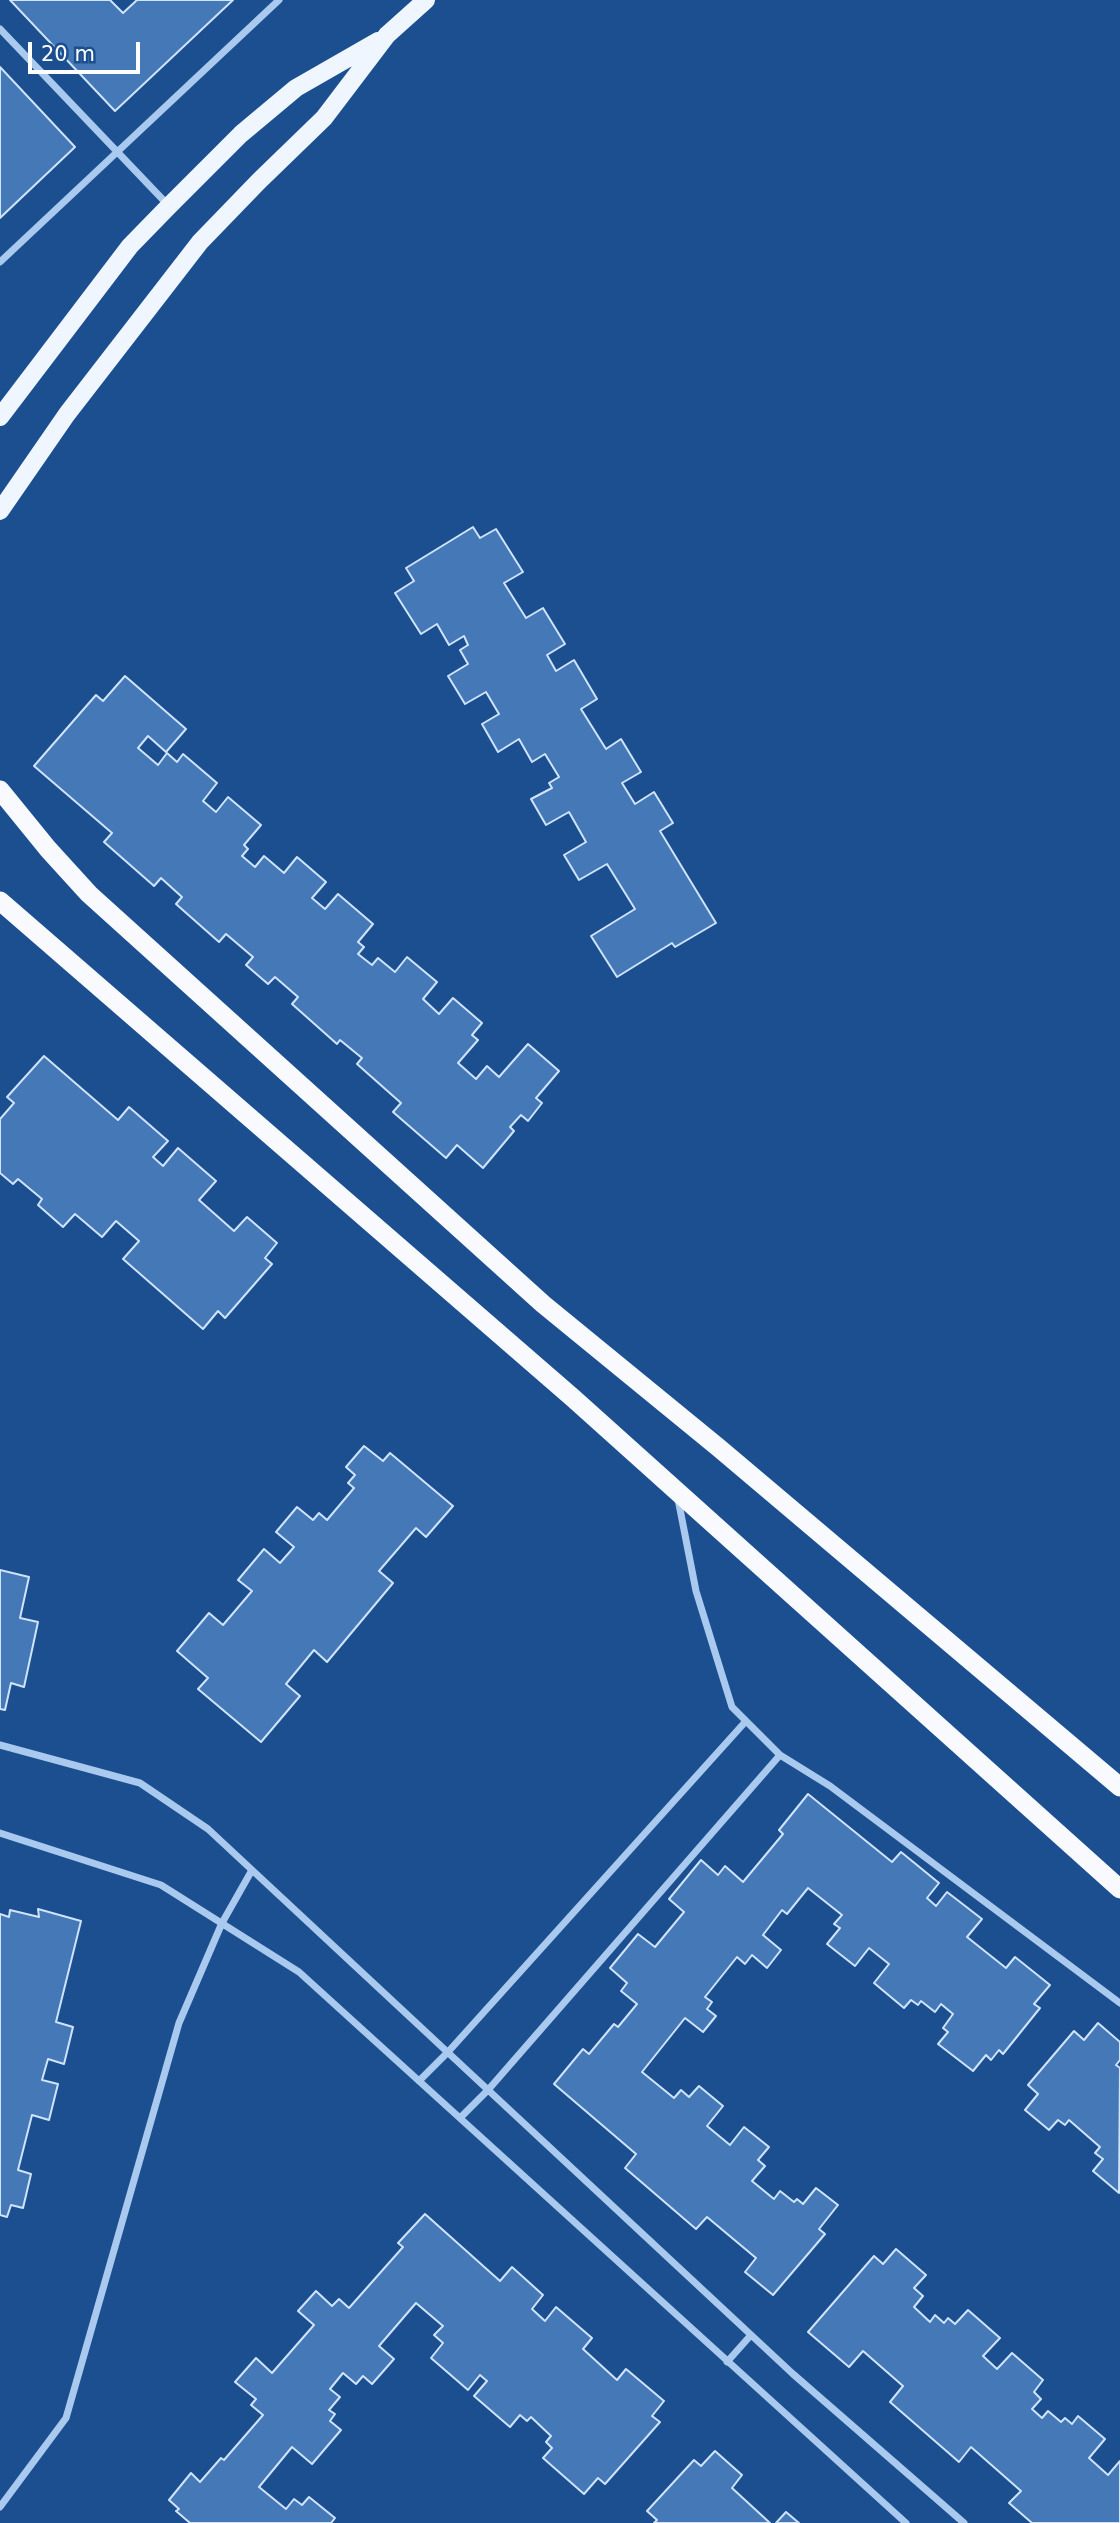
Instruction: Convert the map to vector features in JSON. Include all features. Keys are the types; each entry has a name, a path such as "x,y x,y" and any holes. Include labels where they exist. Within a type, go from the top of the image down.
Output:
{"highway":[{"path":"0,790 89,894 543,1304 719,1448 1120,1787"},
{"path":"2,907 442,1283 1120,1889"}],"main road":[{"path":"0,511 67,414 201,242 324,118 387,35 426,0"},
{"path":"0,416 130,246 241,134 296,88 387,35"}],"street":[{"path":"0,262 279,0"},
{"path":"0,29 169,206"},
{"path":"677,1492 696,1591 732,1707 780,1755 830,1786 1120,2003"},
{"path":"419,2081 746,1721"},
{"path":"0,1745 140,1783 208,1829 751,2335 964,2523"},
{"path":"460,2118 488,2090 780,1755"},
{"path":"0,1833 161,1885 299,1972 906,2523"},
{"path":"0,2507 66,2418 179,2022 222,1923 252,1870"},
{"path":"727,2362 751,2335"}],"building":[{"path":"10,0 110,0 123,13 137,0 233,0 115,111"},
{"path":"0,67 75,147 0,218"},
{"path":"473,527 480,538 496,529 523,572 504,583 526,618 543,608 565,644 547,655 556,671 574,660 597,699 581,709 606,749 621,739 641,772 622,783 635,804 654,792 673,823 660,831 716,923 675,947 672,943 617,977 591,936 635,909 607,864 579,880 564,855 586,842 569,812 546,825 531,799 552,788 549,783 559,777 545,754 532,762 519,739 498,752 482,724 499,714 486,692 465,704 448,676 468,664 460,650 468,645 464,636 449,645 437,624 421,634 395,593 414,581 406,568"},
{"path":"125,676 186,729 166,752 148,736 138,748 158,765 167,753 177,762 183,754 217,783 203,801 216,812 228,797 261,825 244,845 248,849 242,856 255,867 264,856 284,873 297,857 326,882 312,898 325,909 338,894 373,924 358,942 364,947 358,954 372,965 378,958 395,972 407,957 437,982 423,999 439,1014 453,998 482,1023 472,1035 478,1040 458,1063 476,1079 487,1066 499,1077 528,1044 559,1071 536,1098 542,1103 528,1121 521,1115 510,1127 514,1131 483,1168 457,1145 446,1158 393,1112 401,1103 357,1064 362,1058 340,1040 337,1044 292,1004 298,997 275,977 268,984 246,965 253,957 226,934 219,942 176,904 182,897 161,878 154,886 104,842 112,833 34,766 96,695 103,701"},
{"path":"44,1056 118,1120 129,1107 168,1141 153,1157 163,1166 178,1148 216,1181 199,1200 234,1231 247,1217 277,1243 265,1258 272,1264 225,1318 218,1311 203,1329 123,1259 139,1241 116,1221 102,1237 75,1214 63,1227 38,1205 42,1199 18,1179 13,1184 0,1173 0,1119 14,1103 7,1097"},
{"path":"364,1446 383,1461 390,1453 453,1506 426,1537 416,1528 379,1571 393,1583 327,1662 314,1650 286,1684 300,1696 261,1742 198,1689 208,1678 177,1651 209,1613 223,1625 252,1591 238,1580 264,1549 280,1563 294,1547 276,1532 297,1507 313,1520 319,1513 327,1520 354,1488 348,1483 355,1475 346,1467"},
{"path":"0,1570 29,1577 20,1618 38,1622 24,1687 11,1683 5,1710 0,1709"},
{"path":"808,1794 892,1862 901,1852 939,1883 927,1898 936,1906 947,1892 982,1919 967,1937 1006,1968 1015,1957 1050,1985 1034,2004 1040,2008 1003,2054 999,2050 991,2060 986,2055 973,2071 938,2044 948,2032 943,2028 953,2014 941,2004 935,2012 921,2001 918,2005 911,2000 904,2008 874,1983 889,1964 869,1948 855,1966 827,1944 840,1928 834,1924 842,1915 808,1888 787,1914 782,1910 763,1935 781,1950 767,1968 752,1955 745,1964 737,1957 705,1997 712,2002 707,2009 716,2016 703,2032 685,2018 642,2072 674,2098 681,2090 689,2097 699,2086 723,2106 707,2126 730,2145 744,2127 769,2147 758,2160 765,2166 752,2181 774,2199 780,2191 794,2202 797,2199 803,2204 816,2188 838,2205 819,2229 825,2234 773,2295 745,2272 756,2258 707,2217 696,2229 625,2168 636,2154 554,2084 583,2049 589,2054 614,2024 618,2027 637,2004 621,1991 627,1983 610,1968 638,1934 655,1947 684,1912 669,1899 701,1860 718,1875 725,1866 743,1882 783,1834 779,1830"},
{"path":"38,1909 81,1921 56,2022 73,2027 64,2064 48,2059 42,2080 58,2084 49,2120 32,2115 18,2170 31,2174 23,2208 11,2205 7,2217 0,2215 0,1914 9,1917 10,1910 39,1917"},
{"path":"1098,2023 1120,2042 1120,2060 1116,2065 1120,2068 1119,2193 1093,2171 1103,2159 1095,2153 1100,2147 1069,2120 1065,2125 1058,2120 1049,2130 1025,2110 1038,2094 1028,2085 1074,2031 1084,2040"},
{"path":"425,2214 500,2281 512,2267 543,2295 532,2309 545,2321 556,2307 592,2338 583,2349 617,2380 626,2369 664,2401 652,2416 660,2422 605,2484 598,2478 584,2494 543,2458 552,2448 546,2442 551,2436 531,2417 527,2421 520,2415 510,2427 474,2396 487,2381 480,2375 468,2390 431,2358 443,2343 434,2335 443,2326 416,2303 379,2346 394,2359 372,2384 363,2376 356,2384 343,2373 330,2389 340,2397 329,2410 335,2414 330,2421 341,2430 312,2464 292,2447 259,2487 286,2509 294,2499 302,2505 309,2497 335,2518 331,2523 190,2523 176,2511 179,2509 169,2500 191,2473 200,2482 221,2458 224,2460 263,2415 251,2405 256,2399 235,2382 256,2358 272,2373 314,2325 298,2311 316,2291 332,2306 339,2299 349,2308 403,2247 398,2243"},
{"path":"896,2249 926,2275 914,2288 923,2296 914,2307 930,2322 935,2315 944,2323 948,2318 955,2324 968,2310 1000,2338 983,2356 997,2369 1012,2353 1043,2380 1034,2392 1041,2399 1032,2409 1042,2418 1048,2411 1061,2422 1065,2418 1072,2424 1078,2416 1105,2439 1089,2458 1108,2475 1120,2461 1120,2523 1032,2523 1009,2503 1021,2491 971,2447 959,2462 890,2402 903,2386 863,2351 849,2367 808,2332 874,2256 883,2264"},
{"path":"715,2451 742,2475 732,2488 770,2523 654,2523 657,2520 647,2511 694,2460 701,2466"},
{"path":"786,2512 799,2523 776,2523"}]}
